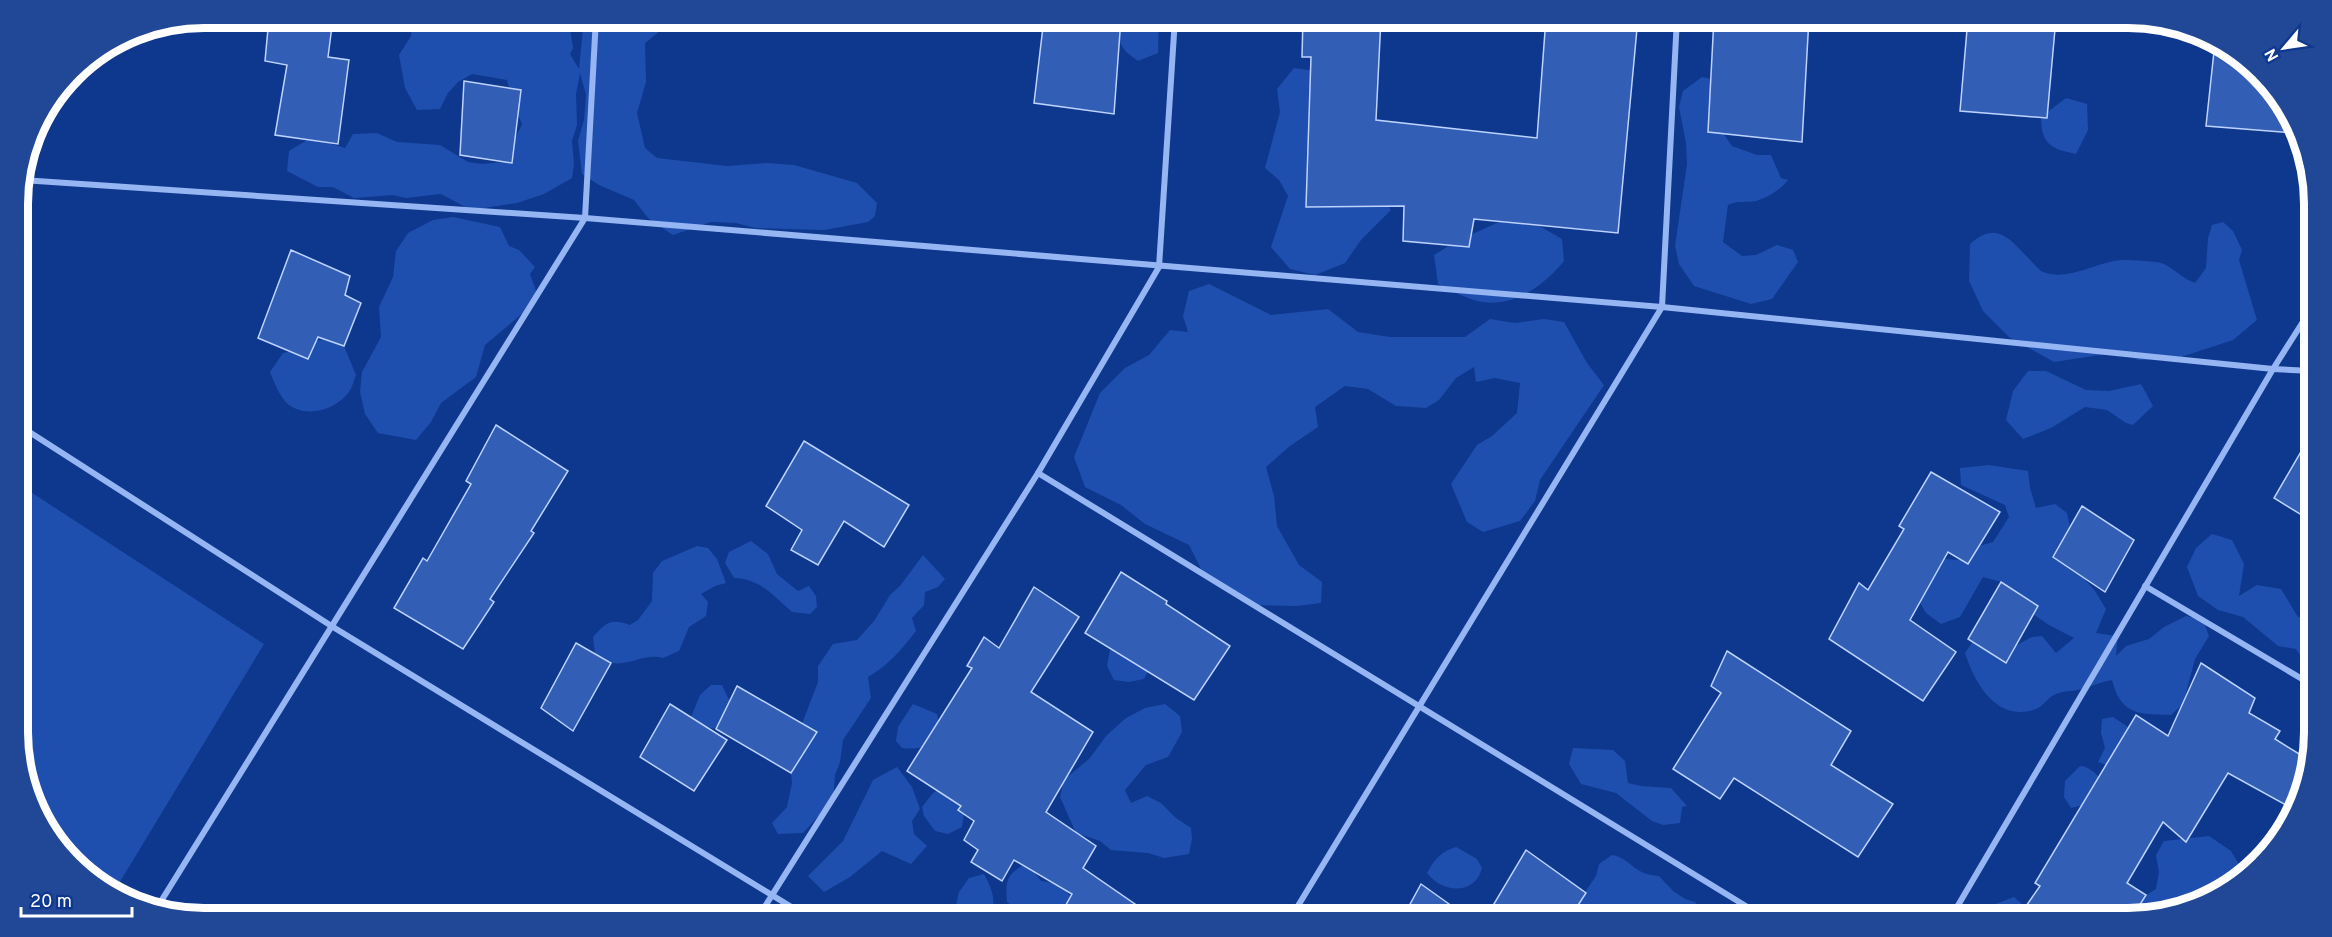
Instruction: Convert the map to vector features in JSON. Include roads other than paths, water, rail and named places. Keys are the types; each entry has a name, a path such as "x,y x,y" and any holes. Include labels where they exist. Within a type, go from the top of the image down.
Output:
{"street":[{"path":"160,902 585,218 595,28"},
{"path":"764,908 1038,473 1159,267 1174,28"},
{"path":"1297,908 1662,307 1676,28"},
{"path":"30,181 585,218 1662,307 2304,371"},
{"path":"1956,908 2273,369 2304,320"},
{"path":"29,431 333,627 792,908"},
{"path":"1038,473 1749,908"},
{"path":"2145,586 2304,680"}]}
